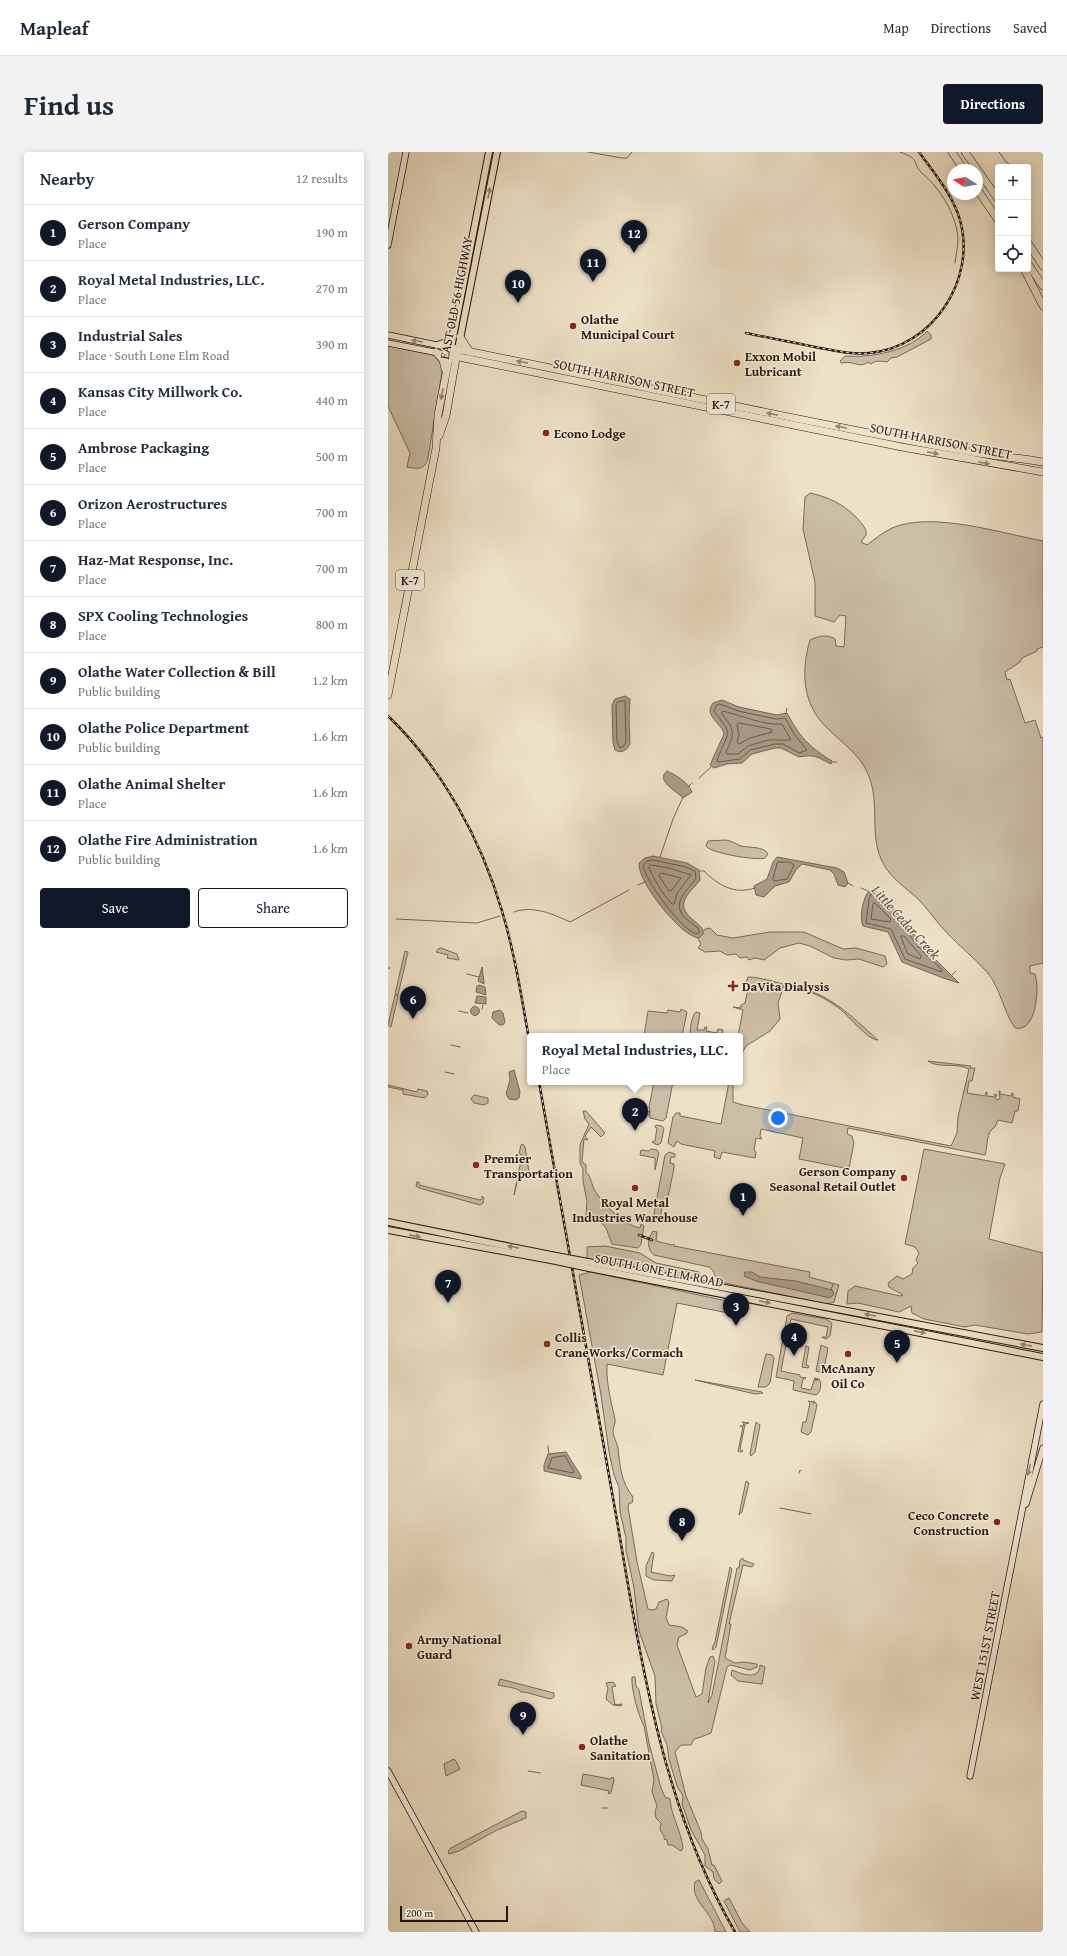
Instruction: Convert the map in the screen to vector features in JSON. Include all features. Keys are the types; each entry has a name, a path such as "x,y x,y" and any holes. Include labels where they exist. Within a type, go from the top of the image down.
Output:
{"highway":[{"path":"952,152 960,164"},
{"path":"965,152 995,195"},
{"path":"983,198 995,216"},
{"path":"1031,248 1043,266"},
{"path":"1031,268 1043,286"},
{"path":"1026,272 1043,306"},
{"path":"460,337 465,347 470,352"},
{"path":"436,349 443,360 446,374"},
{"name":"SOUTH HARRISON STREET","path":"454,352 470,352 699,400 947,448 1043,462"},
{"name":"SOUTH HARRISON STREET","path":"454,352 472,360 965,459 1043,472"},
{"name":"EAST OLD 56 HIGHWAY","path":"389,691 436,448 446,416 454,373 454,352"},
{"name":"EAST OLD 56 HIGHWAY","path":"436,448 438,415 446,374 454,352"},
{"path":"454,373 462,364 472,360"}],"main road":[{"name":"EAST OLD 56 HIGHWAY","path":"454,352 454,330 489,152"},
{"name":"EAST OLD 56 HIGHWAY","path":"454,352 460,337 496,152"},
{"name":"SOUTH LONE ELM ROAD","path":"388,1222 589,1265 1043,1357"},
{"name":"SOUTH LONE ELM ROAD","path":"388,1230 551,1257"},
{"name":"SOUTH LONE ELM ROAD","path":"589,1265 1043,1348"}],"street":[{"path":"388,245 406,152"},
{"path":"436,349 447,340 454,330"},
{"name":"SOUTH HARRISON STREET","path":"388,335 436,349"},
{"name":"SOUTH HARRISON STREET","path":"388,342 454,352"},
{"name":"WEST 151ST STREET","path":"970,1776 1043,1404"},
{"name":"WEST 151ST STREET","path":"1021,1520 1038,1470 1043,1448"},
{"path":"388,1771 476,1932"}],"shaded area":[{"path":"927,331 931,335 931,339 897,357 891,358 887,362 876,361 871,364 868,362 860,365 841,363 840,361 845,356 866,356 889,352 910,344"},
{"path":"388,343 435,353 443,366 428,458 425,465 420,468 407,467 410,453 388,406"},
{"path":"810,493 834,501 849,510 866,530 866,535 861,542 867,545 892,528 908,523 926,522 966,525 1043,541 1043,647 1022,658 1020,662 1005,672 1007,680 1010,679 1025,723 1035,720 1041,738 1043,737 1043,963 1030,966 1030,973 1035,974 1036,978 1036,1001 1032,1018 1028,1024 1022,1028 1015,1028 996,986 987,972 948,934 922,903 896,879 884,865 876,841 873,792 870,779 860,760 826,727 812,708 808,697 805,675 805,663 810,640 829,636 835,639 836,646 844,647 846,616 840,615 834,622 815,616 815,582 803,529 805,497"},
{"path":"726,840 741,846 760,848 768,854 765,858 760,859 744,857 724,854 709,849 706,846 708,841"},
{"path":"710,928 717,935 733,938 770,932 804,932 843,949 856,948 885,956 887,964 883,967 859,959 846,960 834,958 810,946 799,943 780,948 764,960 755,958 749,960 747,957 740,958 736,954 727,955 720,951 705,952 698,948 701,944 698,939 705,929"},
{"path":"441,948 457,954 459,960 447,958 448,955 436,952"},
{"path":"405,951 408,952 398,995 395,994"},
{"path":"748,977 758,978 804,989 816,993 838,1006 878,1040 868,1036 841,1009 830,1002 805,990 784,985 778,1003 780,1019 770,1031 746,1046 743,1052 743,1033 739,1033 743,1010 733,1007 741,1008 741,1005 745,1003 749,984 746,982"},
{"path":"395,995 398,996 391,1027 388,1025"},
{"path":"681,1009 687,1012 683,1033 644,1033 648,1011 667,1013 668,1010 680,1012"},
{"path":"696,1012 700,1013 697,1030 704,1030 705,1027 707,1027 706,1031 717,1033 690,1033 691,1023"},
{"path":"718,1029 723,1030 722,1033 717,1033"},
{"path":"928,1061 971,1066 970,1068 975,1068 972,1081 969,1081 967,1093 985,1096 987,1092 987,1096 994,1097 995,1094 997,1095 995,1098 998,1100 1000,1098 999,1091 1000,1091 1000,1094 1011,1096 1013,1093 1013,1097 1020,1099 1018,1111 1015,1111 1012,1123 998,1120 995,1127 990,1132 985,1155 848,1128 847,1134 852,1136 854,1143 848,1173 843,1176 844,1168 799,1159 803,1138 761,1129 760,1136 762,1139 756,1138 754,1150 756,1152 755,1158 722,1152 720,1159 714,1157 715,1151 681,1144 677,1141 674,1147 668,1143 673,1117 676,1113 680,1113 680,1116 721,1124 728,1085 733,1085 733,1102 743,1105 951,1146 957,1133 958,1117 969,1069 959,1066 937,1065"},
{"path":"388,1085 417,1092 418,1089 427,1091 428,1094 425,1098 403,1094 403,1090 388,1087"},
{"path":"653,1085 672,1085 666,1118 663,1121 650,1118 650,1115 641,1114 639,1117 640,1110 650,1112 649,1107"},
{"path":"474,1095 488,1098 488,1103 484,1105 474,1103 471,1099"},
{"path":"583,1111 586,1111 605,1133 601,1137 591,1127 585,1136 588,1140 584,1139 582,1162 586,1165 586,1172 595,1191 614,1213 626,1223 640,1228 641,1224 644,1226 641,1244 638,1248 612,1244 606,1228 594,1215 586,1215 587,1201 583,1181 583,1169 580,1163 580,1145 589,1124 585,1119"},
{"path":"656,1125 662,1126 664,1129 661,1143 657,1145 652,1142 655,1141"},
{"path":"523,1144 525,1147 529,1172 522,1178 518,1178 514,1195 522,1155 519,1154 521,1145"},
{"path":"651,1149 657,1150 659,1153 655,1170 655,1158 640,1155 641,1150 649,1151"},
{"path":"924,1149 1005,1164 1000,1178 989,1239 1043,1253 1042,1332 1028,1334 975,1325 965,1327 924,1319 912,1313 911,1306 899,1312 858,1303 847,1304 848,1291 855,1286 900,1296 903,1295 889,1287 888,1283 897,1276 903,1279 912,1274 913,1268 918,1263 916,1260 919,1253 915,1247 905,1244"},
{"path":"669,1152 675,1154 675,1157 671,1157 670,1163 674,1164 674,1168 666,1207 662,1206 660,1221 657,1223 653,1219 665,1155"},
{"path":"417,1182 419,1182 419,1185 480,1200 482,1199 482,1196 484,1198 483,1203 480,1205 419,1188 416,1186"},
{"path":"653,1231 657,1232 656,1241 672,1245 674,1244 674,1246 810,1272 809,1277 839,1285 834,1302 827,1304 720,1282 716,1279 713,1270 709,1267 654,1255 650,1250 649,1244 649,1239 652,1239 649,1238"},
{"path":"605,1246 640,1253 656,1263 699,1272 702,1277 698,1280 587,1259 587,1247"},
{"path":"591,1272 746,1305 744,1316 677,1303 663,1375 607,1364 610,1399 615,1420 613,1433 618,1448 620,1468 626,1486 633,1497 632,1503 629,1503 628,1507 637,1562 648,1609 656,1609 659,1602 667,1599 669,1602 666,1618 669,1625 682,1627 688,1631 686,1634 679,1637 677,1645 696,1697 702,1694 706,1668 710,1657 713,1656 715,1661 708,1703 712,1695 737,1568 739,1568 740,1560 743,1558 743,1560 754,1564 752,1567 743,1565 729,1624 731,1624 725,1658 735,1663 744,1662 757,1664 757,1667 750,1670 730,1665 727,1667 711,1733 694,1739 691,1745 681,1745 675,1752 686,1796 701,1832 702,1839 708,1849 712,1865 714,1865 722,1881 719,1884 714,1879 713,1872 705,1866 705,1855 691,1830 682,1804 683,1796 677,1786 669,1759 667,1745 661,1731 662,1728 656,1704 655,1676 639,1631 634,1588 620,1512 619,1487 614,1475 609,1452 601,1395 579,1275"},
{"path":"792,1313 826,1319 832,1323 830,1336 826,1339 822,1337 826,1337 828,1327 791,1319 781,1371 800,1375 800,1377 806,1378 803,1379 801,1388 811,1390 814,1380 818,1380 814,1378 819,1379 820,1387 819,1392 816,1395 793,1390 794,1381 776,1377 787,1316"},
{"path":"821,1345 828,1348 824,1369 820,1372 816,1371"},
{"path":"806,1346 809,1347 806,1365 809,1366 808,1368 802,1367"},
{"path":"766,1354 772,1355 774,1358 770,1383 766,1387 758,1387"},
{"path":"695,1380 762,1392 763,1393 755,1394"},
{"path":"808,1401 815,1402 817,1405 811,1432 808,1435 801,1432 803,1422 806,1422 810,1403"},
{"path":"742,1422 749,1423 745,1424 740,1449 743,1451 741,1452 738,1451 743,1427 740,1426 743,1426 744,1423"},
{"path":"756,1422 760,1425 755,1452 751,1456 750,1454"},
{"path":"746,1481 749,1483 742,1512 739,1515"},
{"path":"652,1552 654,1553 651,1572 670,1576 675,1575 672,1581 654,1580 646,1576 646,1566"},
{"path":"730,1567 732,1569 716,1647 713,1650 712,1648 715,1642"},
{"path":"760,1665 765,1667 762,1684 738,1681 731,1675 732,1670 753,1675 757,1673"},
{"path":"632,1677 635,1677 636,1686 639,1690 649,1743 661,1788 665,1797 670,1799 683,1848 681,1851 672,1845 668,1845 667,1840 664,1839 664,1836 660,1830 661,1823 656,1818 655,1811 657,1806 652,1792 654,1780 644,1726 635,1702"},
{"path":"500,1679 554,1693 554,1697 551,1699 498,1685"},
{"path":"613,1682 616,1686 612,1687 615,1705 622,1704 621,1706 613,1705 606,1699 608,1688 606,1683"},
{"path":"454,1759 460,1769 446,1776 444,1764"},
{"path":"583,1774 610,1779 613,1777 614,1780 611,1793 608,1794 609,1791 581,1785"},
{"path":"522,1811 526,1812 526,1818 497,1830 459,1851 449,1854 448,1851 451,1848"},
{"path":"699,1880 726,1932 715,1932 711,1918 699,1902 694,1889 695,1882"},
{"path":"729,1898 742,1923 750,1932 740,1932 724,1901"}],"water":[{"path":"625,696 630,699 630,744 626,750 620,752 615,750 613,743 612,705 615,699"},
{"path":"722,700 739,707 777,715 787,713 800,735 817,751 832,761 831,764 816,757 799,757 781,748 775,748 752,754 742,763 727,764 714,768 710,765 724,734 723,730 710,712 713,703"},
{"path":"667,771 685,782 692,792 683,798 668,786 664,778"},
{"path":"653,856 687,863 699,870 700,880 686,897 684,907 688,915 703,930 703,934 699,938 691,935 672,919 652,894 645,882 640,871 639,863 645,858"},
{"path":"777,857 837,868 844,872 848,883 845,887 838,885 834,874 830,870 802,864 796,870 789,882 775,886 764,897 756,895 754,886 767,879 773,862"},
{"path":"875,890 893,908 930,954 959,983 902,962 888,932 863,926 861,918 863,903 869,891"},
{"path":"482,967 484,982 484,984 478,981"},
{"path":"479,985 485,987 486,995 476,992 477,986"},
{"path":"477,996 486,997 486,1004 475,1003"},
{"path":"475,1006 480,1011 475,1016 470,1011"},
{"path":"500,1010 503,1013 505,1022 503,1025 499,1025 492,1018 493,1012"},
{"path":"514,1070 520,1092 519,1098 516,1100 509,1099 506,1094 510,1080 509,1072"},
{"path":"745,1272 752,1272 760,1277 796,1281 832,1290 834,1294 830,1298 756,1281 744,1276"},
{"path":"566,1452 581,1476 581,1479 544,1471 544,1465 548,1454"}],"waterway":[{"path":"588,152 622,158 627,158 632,152"},
{"path":"900,152 914,160 919,170 936,187 951,212 957,229 958,238 955,263"},
{"path":"999,152 1009,164"},
{"path":"786,713 787,708"},
{"path":"832,762 837,762"},
{"path":"699,778 711,767"},
{"path":"688,787 692,783"},
{"path":"660,857 673,819 683,797"},
{"name":"Little Cedar Creek","path":"699,871 704,871 715,881 733,889 747,890 755,888"},
{"name":"Little Cedar Creek","path":"638,885 645,882"},
{"name":"Little Cedar Creek","path":"848,883 853,886"},
{"name":"Little Cedar Creek","path":"861,888 868,891"},
{"name":"Little Cedar Creek","path":"514,912 528,909 543,911 570,922 629,890"},
{"name":"Little Cedar Creek","path":"396,919 477,923 500,916"},
{"name":"Little Cedar Creek","path":"952,975 956,971"},
{"path":"467,974 479,977"},
{"path":"482,1009 483,1005"},
{"path":"459,1011 468,1013"},
{"path":"451,1045 460,1047"},
{"path":"445,1072 454,1074"},
{"path":"831,1290 833,1284"},
{"path":"548,1446 549,1454"},
{"path":"799,1473 800,1470 801,1471"},
{"path":"780,1508 811,1514"},
{"path":"528,1771 540,1773"},
{"path":"602,1808 608,1808"}],"railway":[{"path":"746,333 835,351 869,353 892,348 912,339 930,325 944,307 955,287 962,265 964,243 960,220 953,202 919,152"},
{"path":"388,716 408,736 426,758 457,806 483,857 507,927 528,1033"},
{"path":"540,1085 635,1623 657,1730 671,1782 689,1833 710,1883 735,1932"},
{"path":"639,1235 652,1240"}],"place":[{"name":"Olathe Fire Administration","path":"634,253"},
{"name":"Olathe Animal Shelter","path":"593,282"},
{"name":"Olathe Police Department","path":"518,303"},
{"name":"Olathe Municipal Court","path":"573,326"},
{"name":"Exxon Mobil Lubricant","path":"737,363"},
{"name":"Econo Lodge","path":"546,433"},
{"name":"DaVita Dialysis","path":"733,986"},
{"name":"Orizon Aerostructures","path":"413,1019"},
{"name":"Royal Metal Industries, LLC.","path":"635,1131"},
{"name":"Premier Transportation","path":"476,1165"},
{"name":"Gerson Company Seasonal Retail Outlet","path":"904,1178"},
{"name":"Royal Metal Industries Warehouse","path":"635,1188"},
{"name":"Gerson Company","path":"743,1216"},
{"name":"Haz-Mat Response, Inc.","path":"448,1303"},
{"name":"Industrial Sales","path":"736,1326"},
{"name":"Collis CraneWorks/Cormach","path":"547,1344"},
{"name":"McAnany Oil Co","path":"848,1354"},
{"name":"Kansas City Millwork Co.","path":"794,1356"},
{"name":"Ambrose Packaging","path":"897,1363"},
{"name":"Ceco Concrete Construction","path":"997,1522"},
{"name":"SPX Cooling Technologies","path":"682,1541"},
{"name":"Army National Guard","path":"409,1646"},
{"name":"Olathe Water Collection & Bill","path":"523,1735"},
{"name":"Olathe Sanitation","path":"582,1747"}]}
